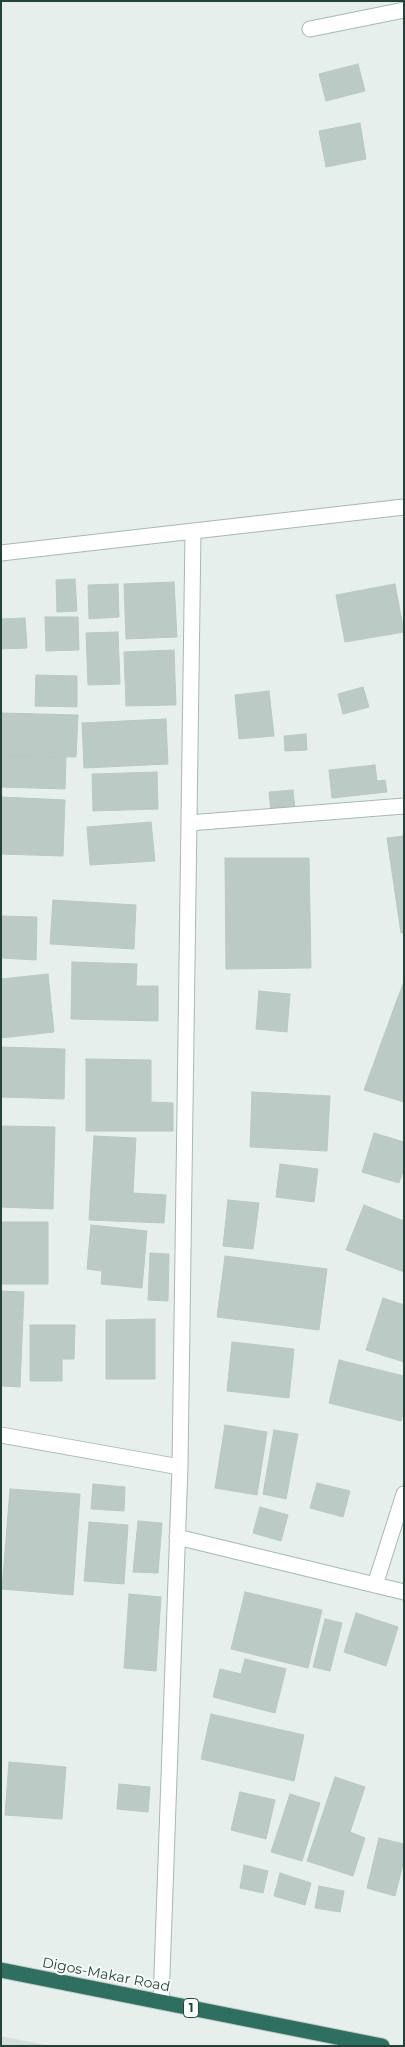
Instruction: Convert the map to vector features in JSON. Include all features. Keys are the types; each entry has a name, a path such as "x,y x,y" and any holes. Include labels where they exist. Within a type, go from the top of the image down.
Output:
{"highway":[{"name":"Digos-Makar Road","path":"1,1970 382,2046"}],"street":[{"path":"310,28 404,10"},
{"path":"1,553 404,507"},
{"path":"161,2002 180,1467 193,532"},
{"path":"189,822 404,806"},
{"path":"1,1435 180,1467"},
{"path":"375,1585 404,1494"},
{"path":"177,1537 404,1592"}],"shaded area":[{"path":"1,2036 30,2042 51,2046 1,2046"}],"building":[{"path":"358,64 365,91 326,101 319,74"},
{"path":"360,123 366,159 326,167 319,131"},
{"path":"75,579 77,611 57,612 56,580"},
{"path":"174,582 177,637 126,639 124,584"},
{"path":"118,584 119,617 89,619 88,585"},
{"path":"395,584 404,632 345,642 336,595"},
{"path":"45,617 78,617 79,650 46,651"},
{"path":"25,618 27,648 1,649 1,619"},
{"path":"118,632 120,684 88,685 86,633"},
{"path":"174,650 176,705 126,706 124,652"},
{"path":"36,675 77,676 77,707 35,706"},
{"path":"363,687 369,707 343,714 338,694"},
{"path":"269,691 274,736 239,739 235,695"},
{"path":"1,713 78,715 76,757 1,756"},
{"path":"166,719 168,764 84,768 82,723"},
{"path":"306,734 307,750 285,751 284,736"},
{"path":"1,756 66,757 65,789 1,787"},
{"path":"375,765 377,781 385,780 387,792 332,798 329,770"},
{"path":"157,772 158,809 93,811 92,774"},
{"path":"293,790 295,810 271,813 269,792"},
{"path":"1,797 65,800 63,856 1,854"},
{"path":"151,822 155,861 90,865 87,827"},
{"path":"404,836 404,933 401,933 387,838"},
{"path":"225,858 309,858 311,968 226,969"},
{"path":"53,900 136,905 134,949 50,944"},
{"path":"1,916 37,917 36,960 1,958"},
{"path":"72,962 137,964 136,986 158,986 158,1021 71,1019"},
{"path":"48,974 54,1032 1,1038 1,979"},
{"path":"404,981 404,1102 364,1090"},
{"path":"259,991 290,994 287,1032 256,1029"},
{"path":"1,1047 65,1049 64,1099 1,1097"},
{"path":"86,1059 151,1060 151,1102 173,1103 173,1131 86,1131"},
{"path":"252,1092 330,1096 327,1151 250,1147"},
{"path":"1,1126 55,1127 53,1209 1,1207"},
{"path":"374,1133 404,1142 404,1169 399,1183 362,1172"},
{"path":"94,1136 136,1138 133,1193 166,1195 164,1223 89,1220"},
{"path":"280,1164 318,1169 314,1202 276,1197"},
{"path":"228,1200 259,1203 253,1249 223,1246"},
{"path":"364,1205 404,1221 404,1272 346,1250"},
{"path":"1,1222 48,1222 48,1284 1,1284"},
{"path":"91,1225 147,1231 142,1288 101,1284 102,1271 87,1269"},
{"path":"150,1253 169,1254 168,1301 148,1300"},
{"path":"225,1256 327,1269 319,1330 217,1317"},
{"path":"1,1291 24,1292 20,1387 1,1386"},
{"path":"383,1298 404,1305 404,1362 366,1350"},
{"path":"155,1319 155,1379 106,1379 106,1320"},
{"path":"30,1325 75,1325 74,1359 62,1359 62,1381 30,1381"},
{"path":"232,1342 294,1349 289,1398 227,1391"},
{"path":"339,1360 404,1376 404,1409 401,1421 329,1403"},
{"path":"225,1425 267,1432 257,1495 215,1488"},
{"path":"274,1430 298,1434 286,1499 263,1494"},
{"path":"317,1483 350,1491 343,1517 310,1508"},
{"path":"93,1484 125,1487 124,1511 91,1509"},
{"path":"10,1489 80,1494 73,1595 2,1589"},
{"path":"260,1507 288,1515 281,1541 253,1533"},
{"path":"138,1521 162,1523 158,1573 133,1572"},
{"path":"89,1522 128,1525 124,1584 84,1581"},
{"path":"245,1592 322,1610 308,1668 231,1649"},
{"path":"129,1594 161,1597 156,1671 124,1668"},
{"path":"356,1613 398,1627 386,1666 344,1652"},
{"path":"325,1619 342,1623 330,1671 313,1667"},
{"path":"245,1659 286,1669 275,1713 213,1697 220,1669 241,1674"},
{"path":"211,1714 304,1735 294,1781 201,1759"},
{"path":"9,1762 66,1767 62,1819 5,1815"},
{"path":"335,1777 365,1787 350,1832 365,1838 353,1876 307,1861"},
{"path":"119,1784 150,1787 148,1812 117,1809"},
{"path":"240,1792 275,1800 266,1839 231,1830"},
{"path":"290,1794 320,1803 302,1861 271,1852"},
{"path":"379,1838 404,1844 404,1860 395,1896 367,1888"},
{"path":"244,1865 268,1871 263,1893 240,1888"},
{"path":"280,1873 311,1883 305,1905 274,1896"},
{"path":"319,1886 344,1891 340,1912 315,1908"}]}
